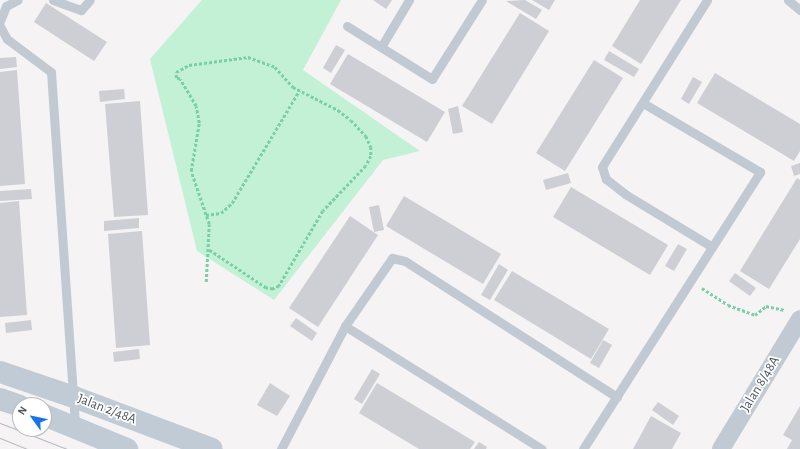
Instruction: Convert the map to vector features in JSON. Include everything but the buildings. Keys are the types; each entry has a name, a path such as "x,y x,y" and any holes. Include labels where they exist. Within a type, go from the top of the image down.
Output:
{"main road":[{"name":"Jalan 2/48A","path":"0,372 74,397 212,449"},
{"path":"0,399 12,403"},
{"name":"Jalan 2/48A","path":"52,418 127,449"}],"street":[{"name":"Jalan 8/48A","path":"721,449 793,315"}],"lane":[{"path":"0,21 6,6 18,0"},
{"path":"54,0 81,10 90,0"},
{"path":"381,47 409,0"},
{"path":"347,26 432,78 482,0"},
{"path":"707,0 602,167 606,179 625,194 711,246"},
{"path":"788,0 800,10"},
{"path":"0,26 7,39 51,72 75,427"},
{"path":"583,449 711,246 760,172 642,103"},
{"path":"281,449 346,326 392,258 405,261 617,397"},
{"path":"346,326 542,449"}],"path":[{"path":"206,282 209,250 209,224 191,171 199,135 196,106 180,79 176,78 176,72 189,65 248,57 275,68 299,91 338,110 351,120 371,147 369,161 323,211 279,286 273,289 266,288 209,250"},
{"path":"206,215 221,213 232,203 299,91"},
{"path":"690,280 728,305 755,315 766,306 793,315"}],"green space":[{"path":"202,0 341,0 303,70 420,151 383,160 274,300 197,251 150,59"}],"tram line":[{"path":"0,423 67,449"},
{"path":"0,438 27,449"}]}
